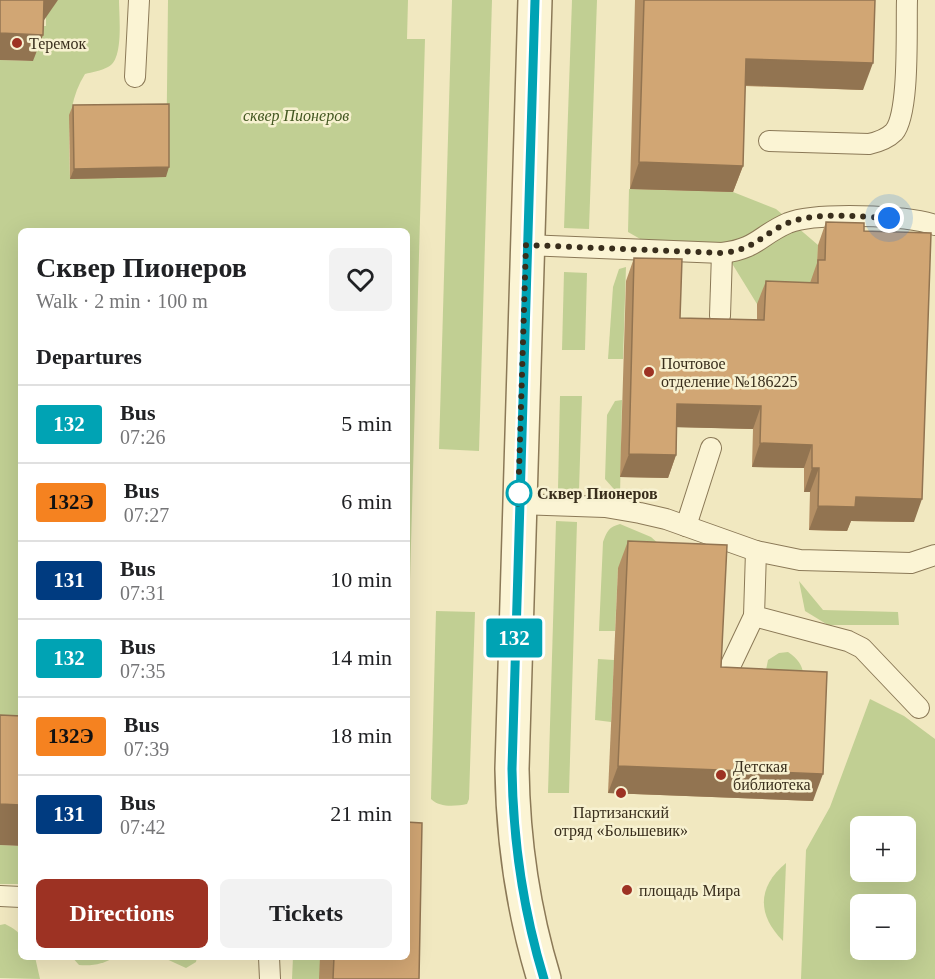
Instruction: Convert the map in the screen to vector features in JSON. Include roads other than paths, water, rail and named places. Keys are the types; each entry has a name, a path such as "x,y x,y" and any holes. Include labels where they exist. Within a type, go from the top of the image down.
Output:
{"street":[{"path":"535,0 518,504 513,809 521,882 544,979"}],"lane":[{"path":"135,77 139,0"},
{"path":"769,141 869,144 882,141 894,132 904,108 908,0"},
{"path":"526,245 722,253 740,251 788,223 805,219 830,216 909,219 935,225"},
{"path":"720,316 722,253"},
{"path":"686,526 711,448"},
{"path":"518,504 622,509 686,526 756,551 800,560 911,563 935,555"},
{"path":"725,677 754,616 756,551"},
{"path":"754,616 848,641 862,648 919,708"},
{"path":"0,896 18,897"},
{"path":"269,960 270,979"}],"place":[{"name":"Теремок","path":"17,43"},
{"name":"Почтовое отделение №186225","path":"649,372"},
{"name":"Сквер Пионеров","path":"519,493"},
{"name":"Детская библиотека","path":"721,775"},
{"name":"Партизанский отряд «Большевик»","path":"621,793"},
{"name":"площадь Мира","path":"627,890"}],"park label":[{"name":"сквер Пионеров","path":"296,115"}]}
